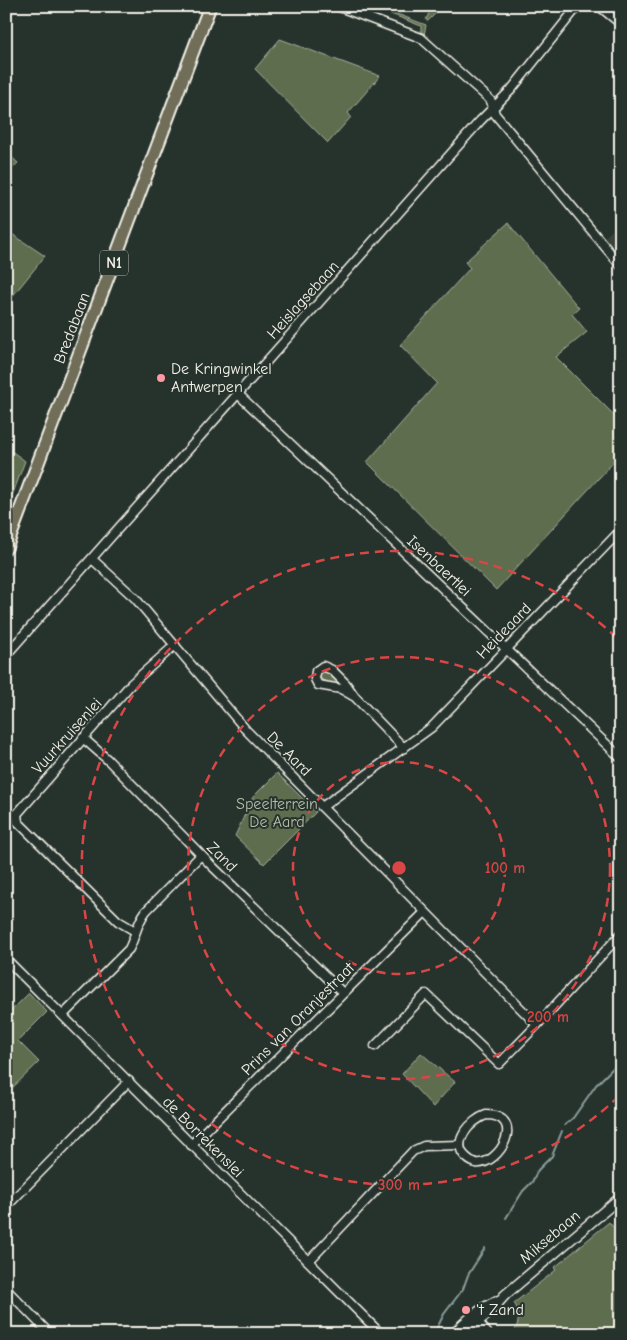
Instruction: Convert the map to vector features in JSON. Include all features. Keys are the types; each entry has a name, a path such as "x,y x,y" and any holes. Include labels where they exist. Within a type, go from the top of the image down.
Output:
{"main road":[{"name":"Bredabaan","path":"6,548 210,6"}],"street":[{"path":"337,6 421,38 487,97 493,107 494,114 621,266"},
{"name":"Heislagsebaan","path":"6,655 493,107 511,90 578,6"},
{"path":"599,6 621,24"},
{"name":"Isenbaertlei","path":"238,394 621,758"},
{"name":"Heideaard","path":"322,807 432,727 620,531"},
{"name":"De Aard","path":"92,559 135,598 246,730 537,1026"},
{"name":"Vuurkruisenlei","path":"135,931 118,922 17,819 17,814 132,683 175,645"},
{"path":"355,697 341,690 318,685 315,680 316,671 323,666 329,667 404,748"},
{"name":"Zand","path":"83,738 108,760 201,855 342,993"},
{"path":"63,1015 129,949 139,921 150,906 201,855"},
{"name":"Prins van Oranjestraat","path":"192,1145 425,912"},
{"path":"375,1046 426,994 499,1064 537,1026 621,934"},
{"name":"de Borrekenslei","path":"6,959 381,1334"},
{"path":"6,1207 129,1081"},
{"path":"489,1115 499,1118 507,1128 507,1137 504,1144 490,1159 484,1162 476,1163 470,1160 463,1154 460,1145 463,1135 483,1116 489,1115"},
{"path":"309,1261 413,1151 424,1146 460,1145"},
{"name":"Miksebaan","path":"462,1334 485,1306 499,1300 621,1198"},
{"path":"6,1289 50,1334"},
{"path":"476,1319 488,1334"},
{"name":"Miksebaan","path":"454,1334 462,1324 476,1319"}],"shaded area":[{"path":"621,222 621,257 605,237"}],"green space":[{"path":"432,6 443,6 428,21 426,20"},
{"path":"381,8 426,25 424,35 421,31 421,26 381,10"},
{"path":"280,39 380,76 348,113 351,117 328,143 255,69"},
{"path":"6,152 18,163 6,174"},
{"path":"508,223 579,308 572,314 587,332 556,357 621,422 621,454 496,590 367,462 437,383 400,345 470,268 465,262"},
{"path":"6,230 45,256 11,298 6,296"},
{"path":"6,447 25,461 6,512"},
{"path":"325,670 346,687 326,684 320,677 321,673"},
{"name":"Speelterrein De Aard","path":"277,773 316,812 264,864 235,836 253,797"},
{"path":"29,993 47,1012 18,1041 39,1062 6,1094 6,1016"},
{"path":"421,1053 455,1082 433,1107 402,1074"},
{"path":"609,1222 621,1236 621,1334 513,1334 518,1318 518,1311 514,1303 556,1270 554,1268"}],"waterway":[{"path":"565,1125 573,1118 596,1085 621,1060"},
{"path":"506,1218 523,1191 532,1182 538,1170 552,1156 562,1131"},
{"path":"434,1334 444,1314 463,1289 468,1275 485,1248"}],"place":[{"name":"De Kringwinkel Antwerpen","path":"161,378"},
{"name":"'t Zand","path":"466,1310"}]}
